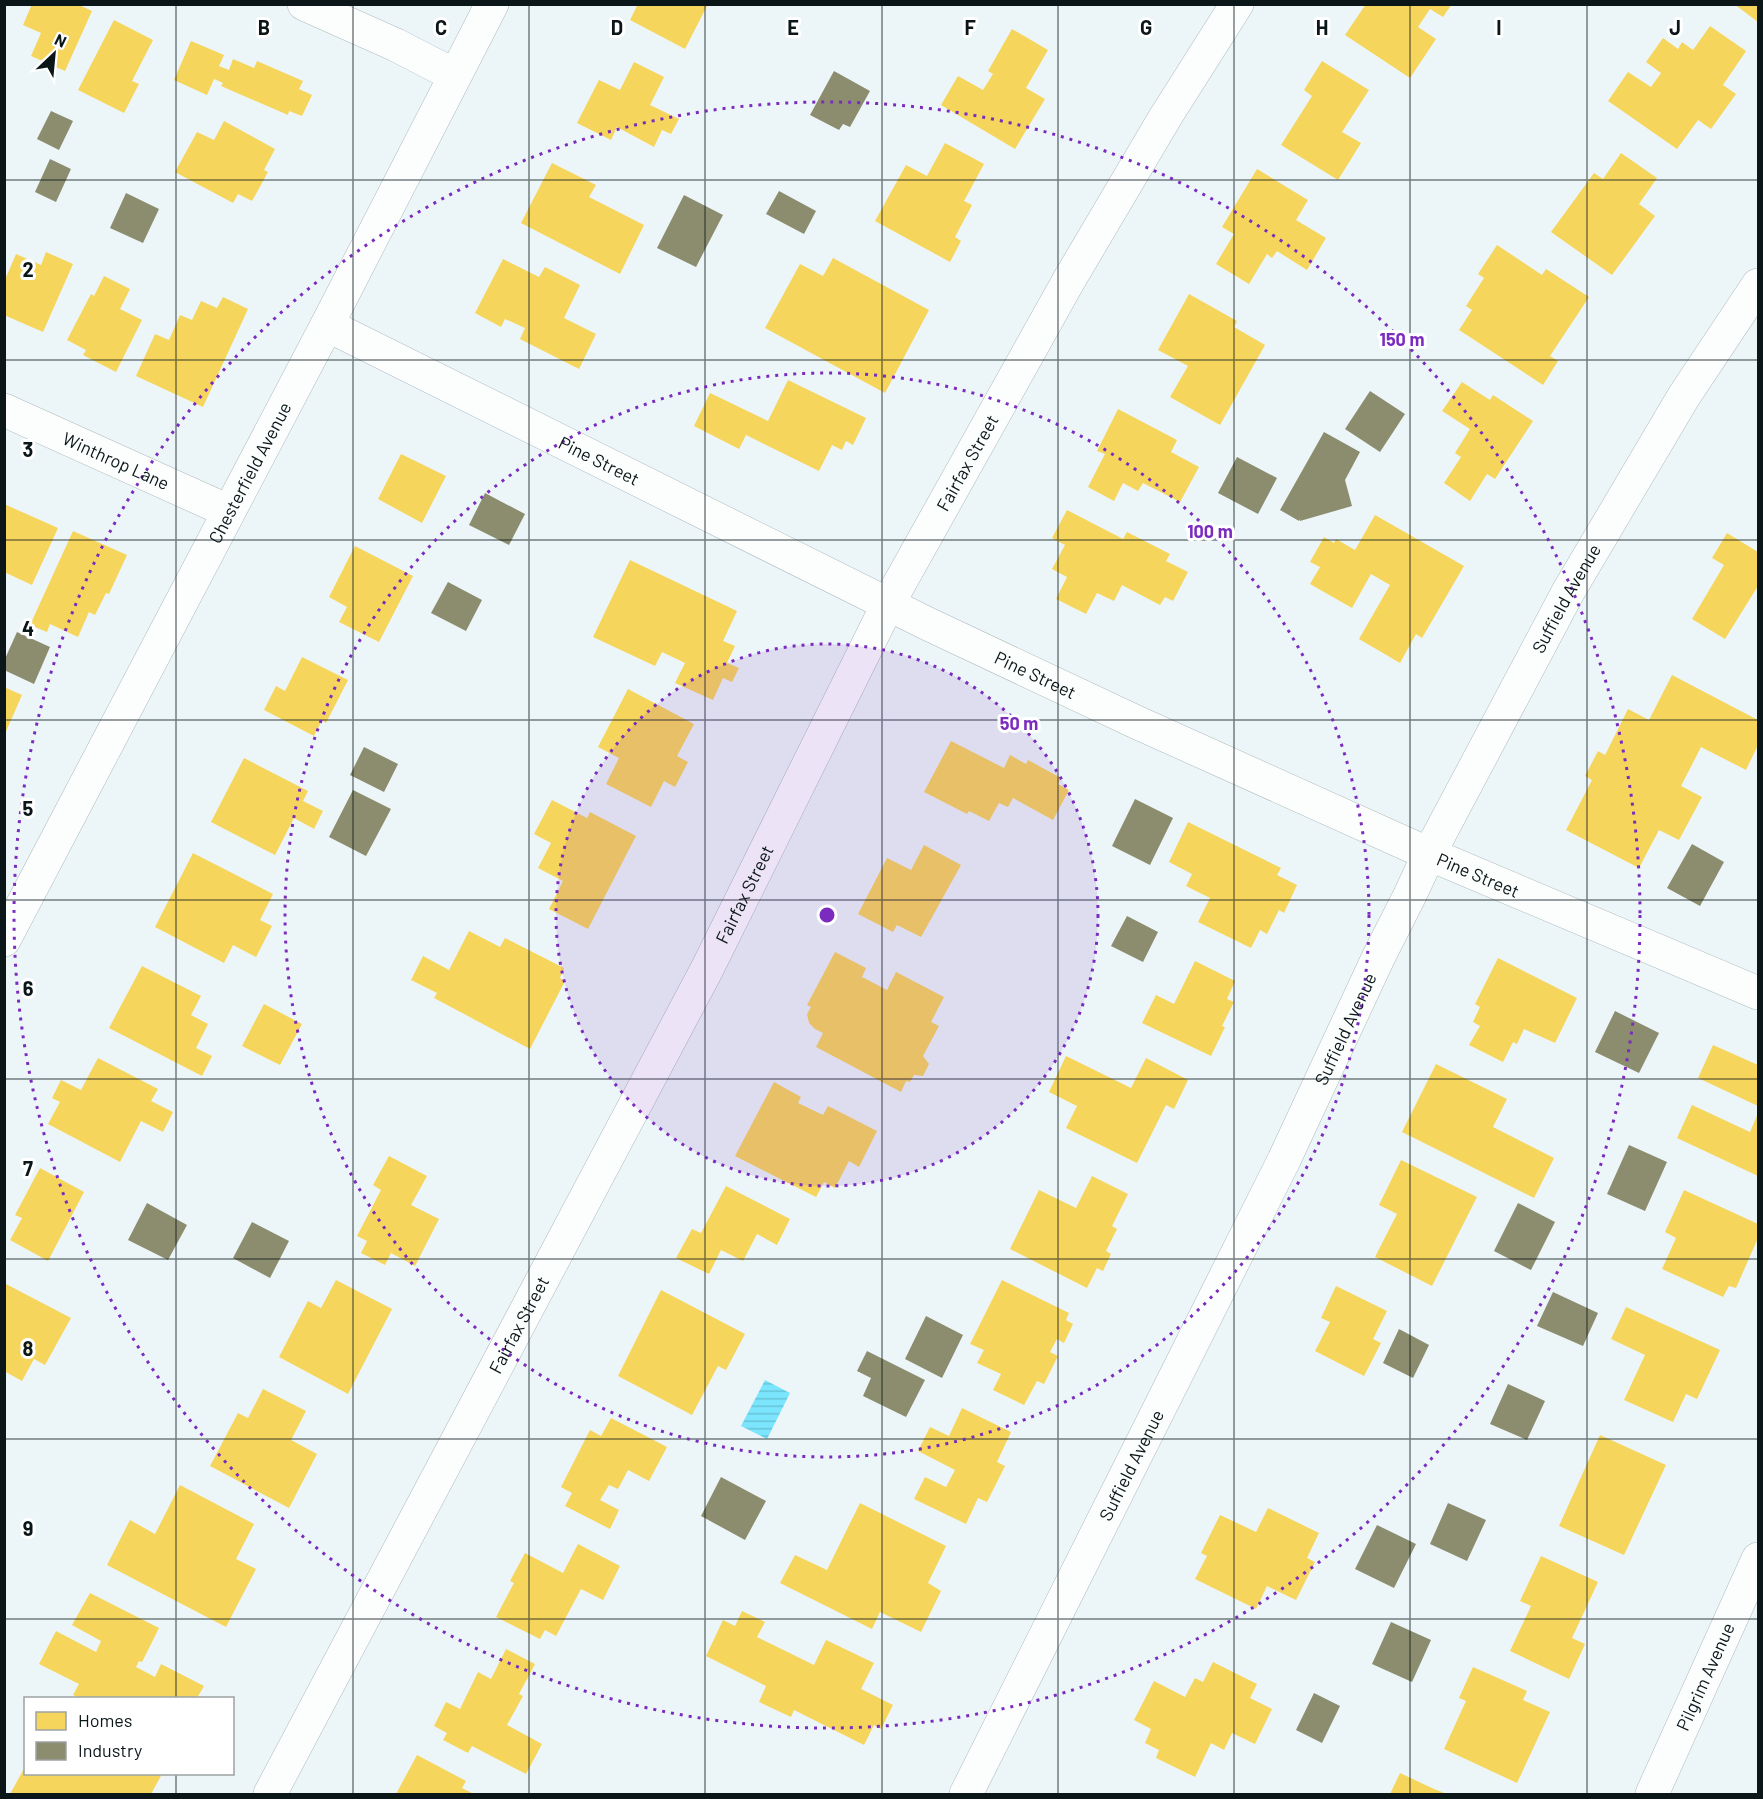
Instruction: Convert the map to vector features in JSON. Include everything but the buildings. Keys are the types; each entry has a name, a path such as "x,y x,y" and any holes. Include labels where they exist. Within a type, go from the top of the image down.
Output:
{"street":[{"path":"304,4 396,45 454,75"},
{"name":"Chesterfield Avenue","path":"4,939 327,325 492,4"},
{"name":"Fairfax Street","path":"270,1794 707,969 888,604 1069,280 1166,116 1237,4"},
{"name":"Suffield Avenue","path":"966,1794 1284,1160 1378,956 1429,854 1568,592 1684,396 1758,285"},
{"name":"Pine Street","path":"327,325 888,604 1136,722 1429,854 1758,993"},
{"name":"Winthrop Lane","path":"4,410 228,511"},
{"name":"Pilgrim Avenue","path":"1652,1794 1758,1559"}],"water":[{"path":"765,1380 790,1393 767,1439 741,1426"}]}
